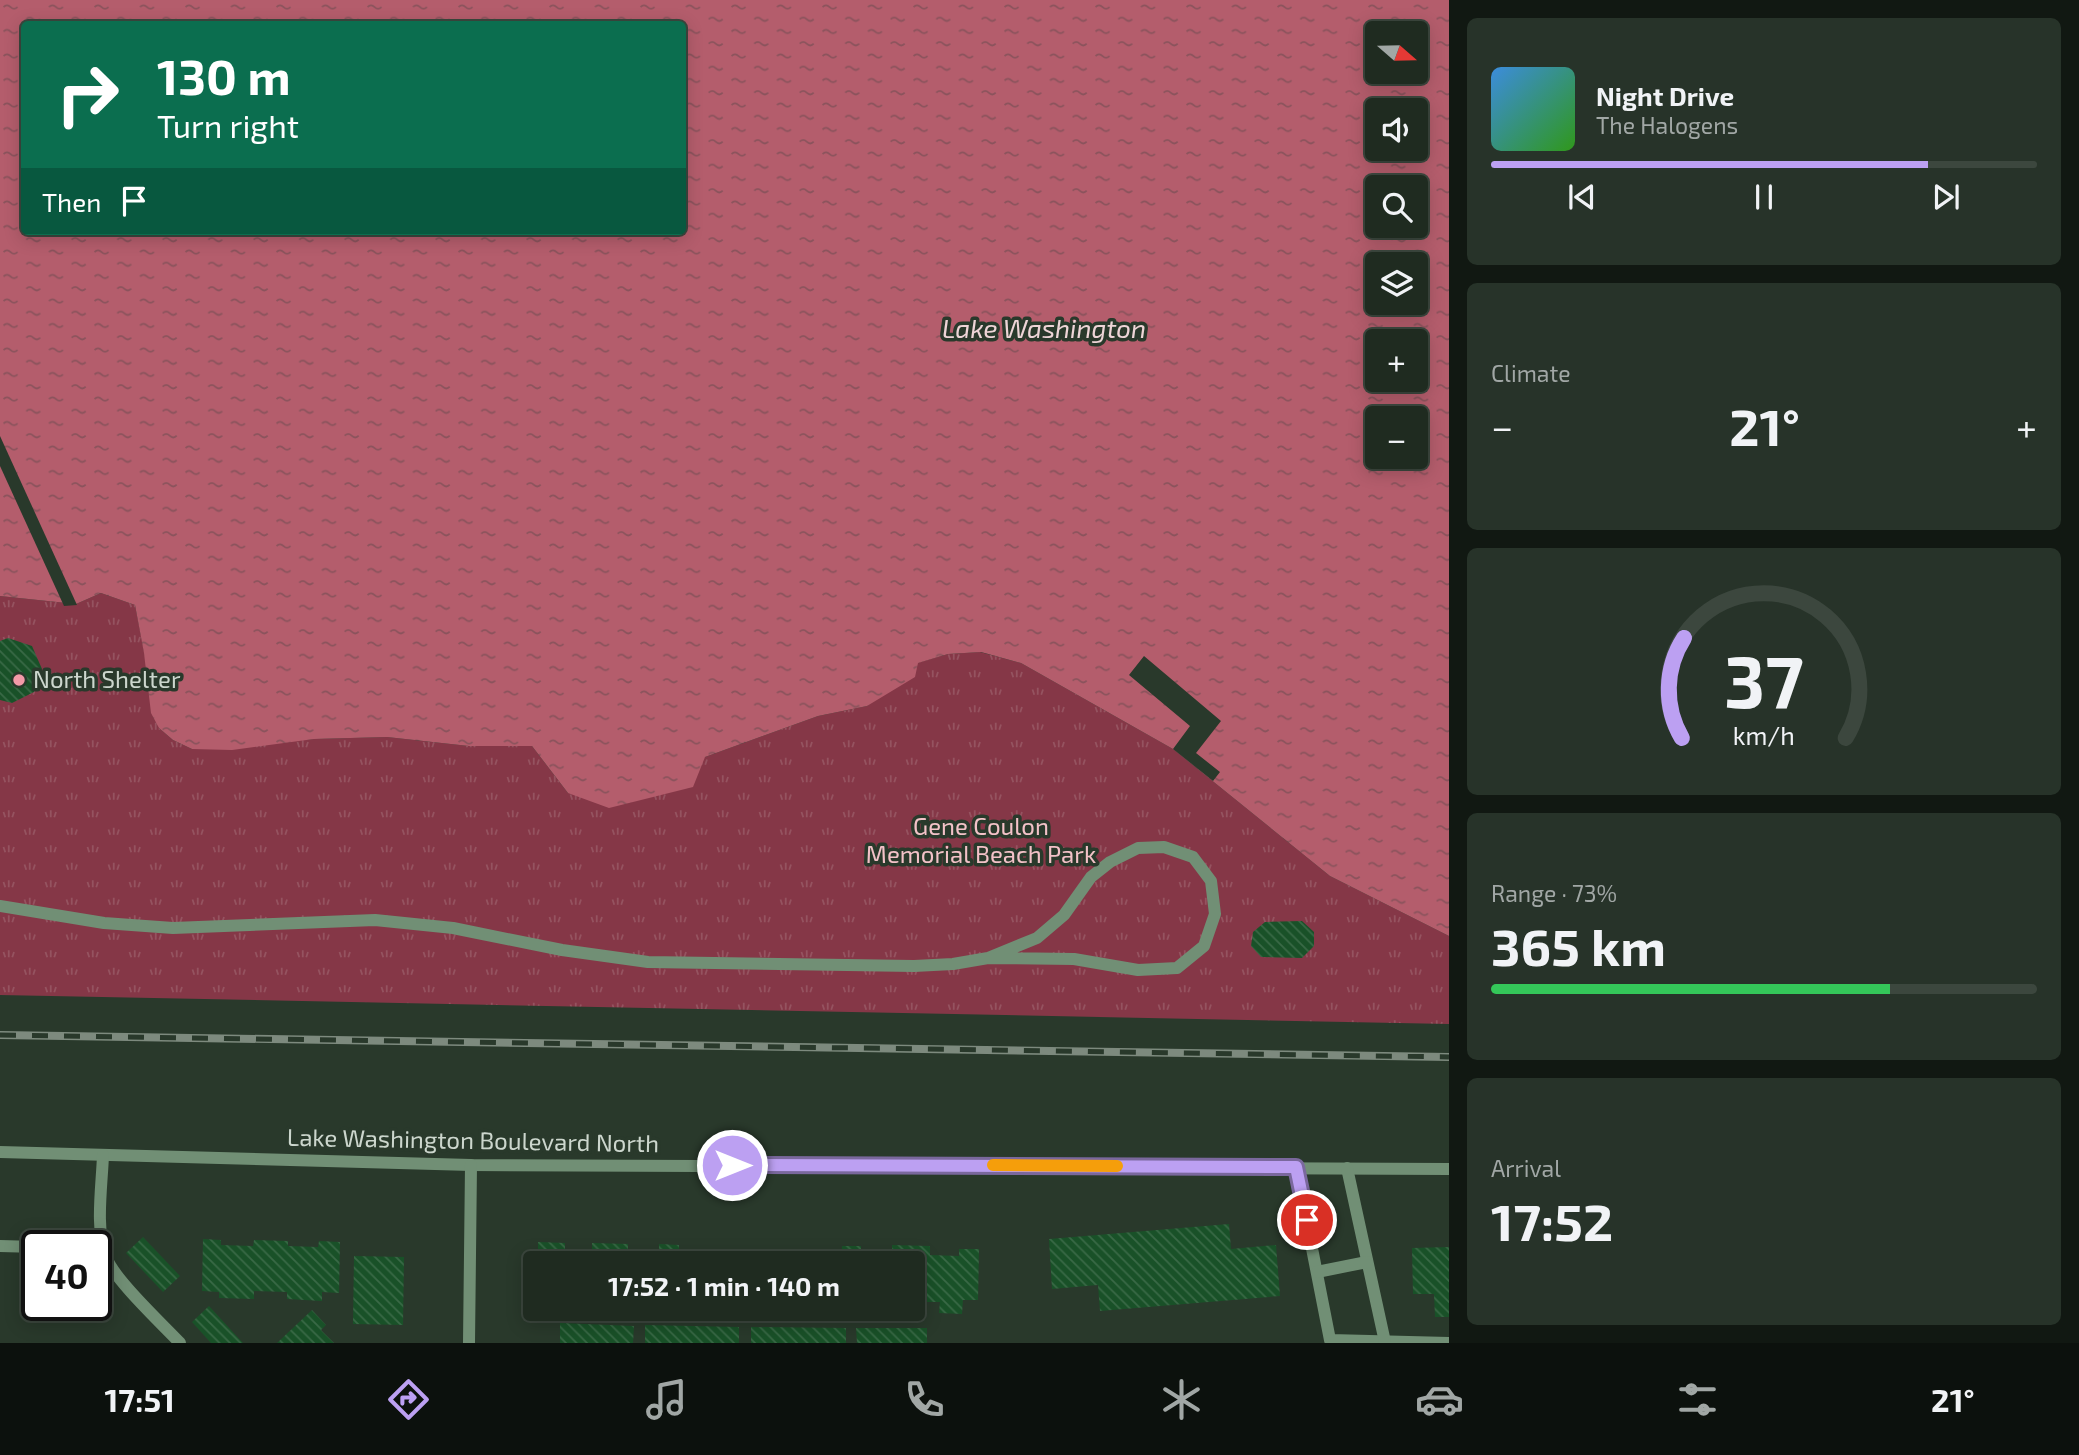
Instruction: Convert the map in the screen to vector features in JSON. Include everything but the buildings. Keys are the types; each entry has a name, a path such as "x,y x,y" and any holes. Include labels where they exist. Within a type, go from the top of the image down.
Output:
{"street":[{"path":"0,906 104,923 173,928 375,920 453,928 562,950 648,962 914,966 953,964 988,958 1074,959 1138,970 1177,968 1203,946 1215,914 1212,881 1193,858 1164,847 1138,848 1110,862 1091,877 1064,915 1037,938 988,958"},
{"name":"Lake Washington Boulevard North","path":"0,1152 471,1165 1449,1169"},
{"path":"101,1230 103,1155"},
{"path":"469,1343 471,1165"},
{"path":"1296,1167 1330,1340 1449,1343"},
{"path":"1347,1168 1385,1342"},
{"path":"0,1246 21,1247"},
{"path":"1317,1272 1367,1262"},
{"path":"112,1268 180,1343"}],"green space":[{"name":"Gene Coulon Memorial Beach Park","path":"101,593 135,605 159,728 173,740 192,749 314,739 387,737 469,746 532,746 568,793 705,757 818,716 867,706 917,663 948,654 980,652 1021,663 1173,749 1330,876 1449,936 1449,1024 0,995 0,596 76,604"}],"water":[{"name":"Lake Washington","path":"0,0 1449,0 1449,936 1330,876 1173,749 1021,663 981,652 948,654 918,663 915,677 867,706 818,716 705,757 693,787 609,808 568,793 532,746 469,746 387,737 314,739 232,750 192,749 173,740 159,728 151,713 135,605 101,593 76,604 0,596"}],"pier":[{"path":"0,436 77,605 64,606 0,466"},
{"path":"1144,656 1221,721 1196,753 1220,772 1213,781 1173,749 1190,726 1129,675"}],"railway":[{"path":"0,1035 1449,1057"}],"slow traffic":[{"path":"993,1165 1117,1166"}],"place":[{"name":"North Shelter","path":"19,680"}],"route":[{"path":"732,1165 1296,1167 1307,1220"}]}
